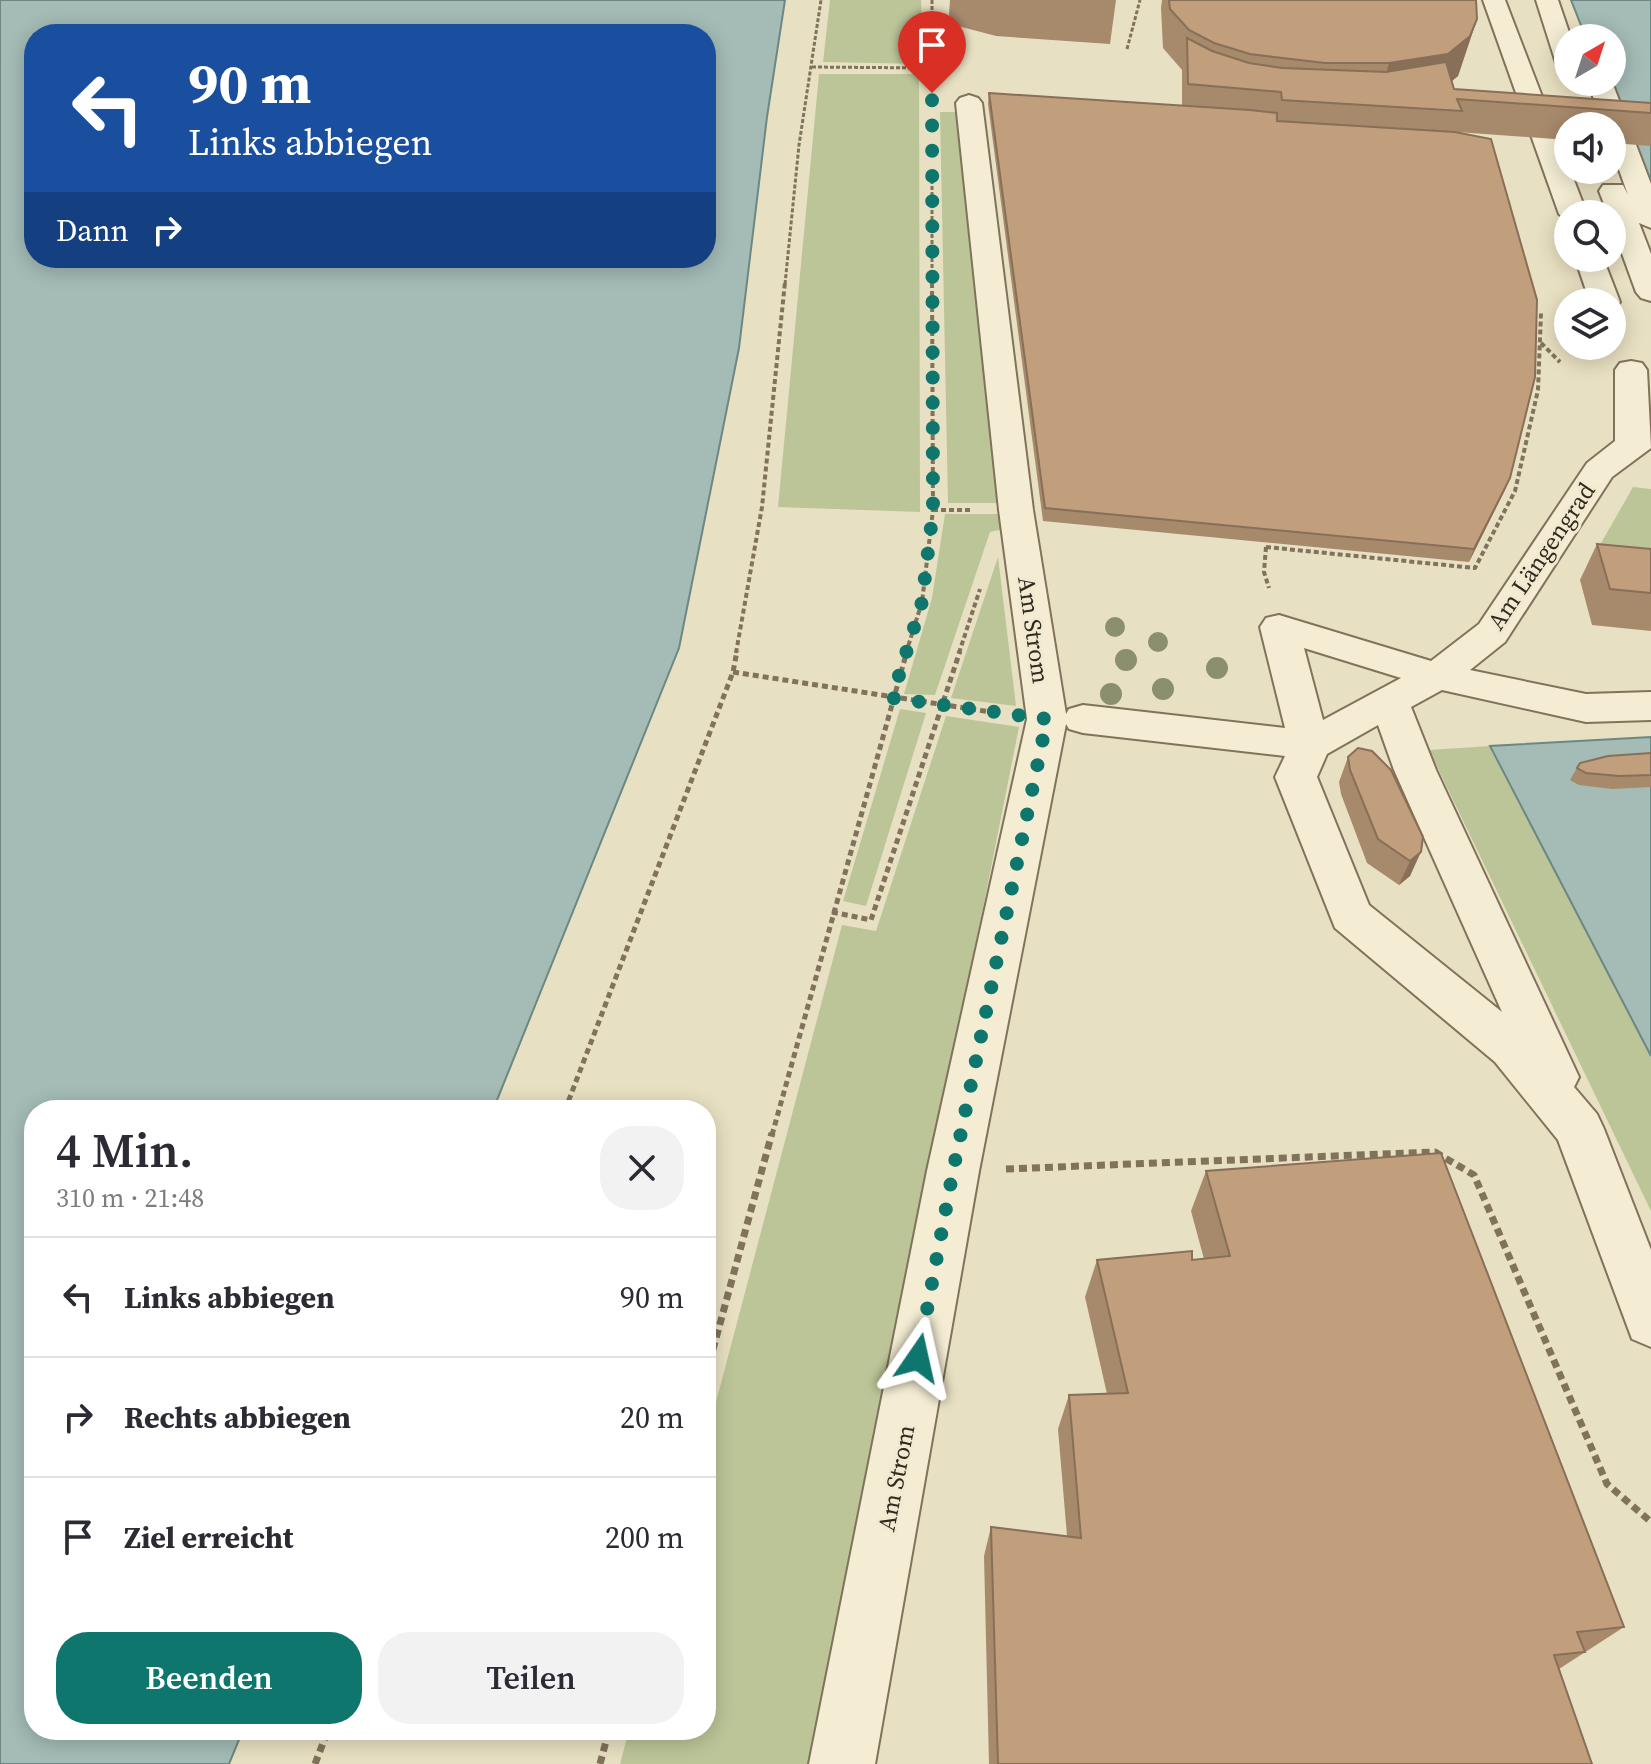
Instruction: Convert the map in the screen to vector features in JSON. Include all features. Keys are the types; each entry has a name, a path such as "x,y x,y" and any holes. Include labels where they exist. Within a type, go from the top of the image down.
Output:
{"street":[{"path":"1494,0 1559,112"},
{"path":"1547,0 1555,24"},
{"path":"1568,0 1577,24"},
{"name":"Am Strom","path":"842,1764 953,1171 1065,719 1021,544 969,103"},
{"path":"1510,115 1554,118"},
{"path":"1626,151 1651,220"},
{"path":"1610,184 1651,292"},
{"path":"1631,370 1642,440"},
{"name":"Am Längengrad","path":"1310,745 1437,676 1492,633 1599,470 1642,440"},
{"path":"1579,1129 1512,1048 1351,916 1296,777 1310,745 1279,627 1595,724 1651,706"},
{"path":"1390,703 1415,770 1579,1129 1651,1321"},
{"path":"1065,719 1310,745"}],"path":[{"path":"569,1100 733,672 762,507 799,145 821,0"},
{"path":"932,0 932,93"},
{"path":"1127,49 1140,0"},
{"path":"812,67 933,68"},
{"path":"716,1338 832,912 922,602 933,510 932,159"},
{"path":"1264,572 1266,545 1475,568 1515,491 1538,390 1541,313"},
{"path":"1540,342 1560,362"},
{"path":"832,912 871,920 996,544 1021,544"},
{"path":"733,672 940,706 1065,719"},
{"path":"953,1171 1435,1152 1474,1175 1607,1484 1651,1522"},
{"path":"315,1764 324,1740"},
{"path":"600,1764 606,1740"}],"green space":[{"path":"830,0 921,0 924,64 823,62"},
{"path":"819,74 919,74 920,512 778,507"},
{"path":"940,112 961,112 997,503 948,503"},
{"path":"1633,487 1651,489 1651,587 1580,580"},
{"path":"945,514 1001,514 1004,529 990,532 935,695 904,694 932,598"},
{"path":"998,557 1016,706 951,698"},
{"path":"900,709 926,713 866,906 843,901"},
{"path":"946,716 1019,727 813,1764 620,1764 626,1740 716,1740 716,1402 842,925 876,931"},
{"path":"1490,746 1651,1056 1651,1211 1429,750"}],"water":[{"path":"0,0 785,0 767,117 739,348 679,648 497,1100 24,1100 24,1740 239,1740 229,1764 0,1764"},
{"path":"1571,0 1651,0 1651,199 1626,124 1626,112 1622,112 1617,96 1626,96 1626,24 1580,24"},
{"path":"1651,737 1651,1056 1490,746"}],"building":[{"path":"1169,0 1476,0 1477,19 1470,36 1448,54 1389,63 1325,63 1250,54 1214,43 1189,30 1170,9"},
{"path":"1187,38 1212,51 1249,63 1282,68 1386,72 1446,62 1454,89 1651,103 1651,113 1457,99 1462,111 1282,100 1281,92 1188,84"},
{"path":"989,93 1250,110 1277,113 1277,121 1455,132 1491,139 1537,300 1535,377 1510,478 1474,549 1045,508"},
{"path":"1597,544 1651,549 1651,593 1610,589"},
{"path":"1358,748 1372,751 1391,770 1423,837 1421,852 1410,861 1378,839 1350,770 1348,757"},
{"path":"1651,753 1651,775 1586,773 1577,768 1580,763 1608,756"},
{"path":"1441,1153 1624,1627 1577,1632 1585,1652 1554,1655 1592,1764 998,1764 991,1527 1081,1538 1069,1395 1128,1393 1097,1260 1192,1251 1192,1260 1230,1256 1206,1171"}],"route":[{"path":"918,1358 953,1171 1047,719 892,698 922,602 933,510 932,93"}]}
